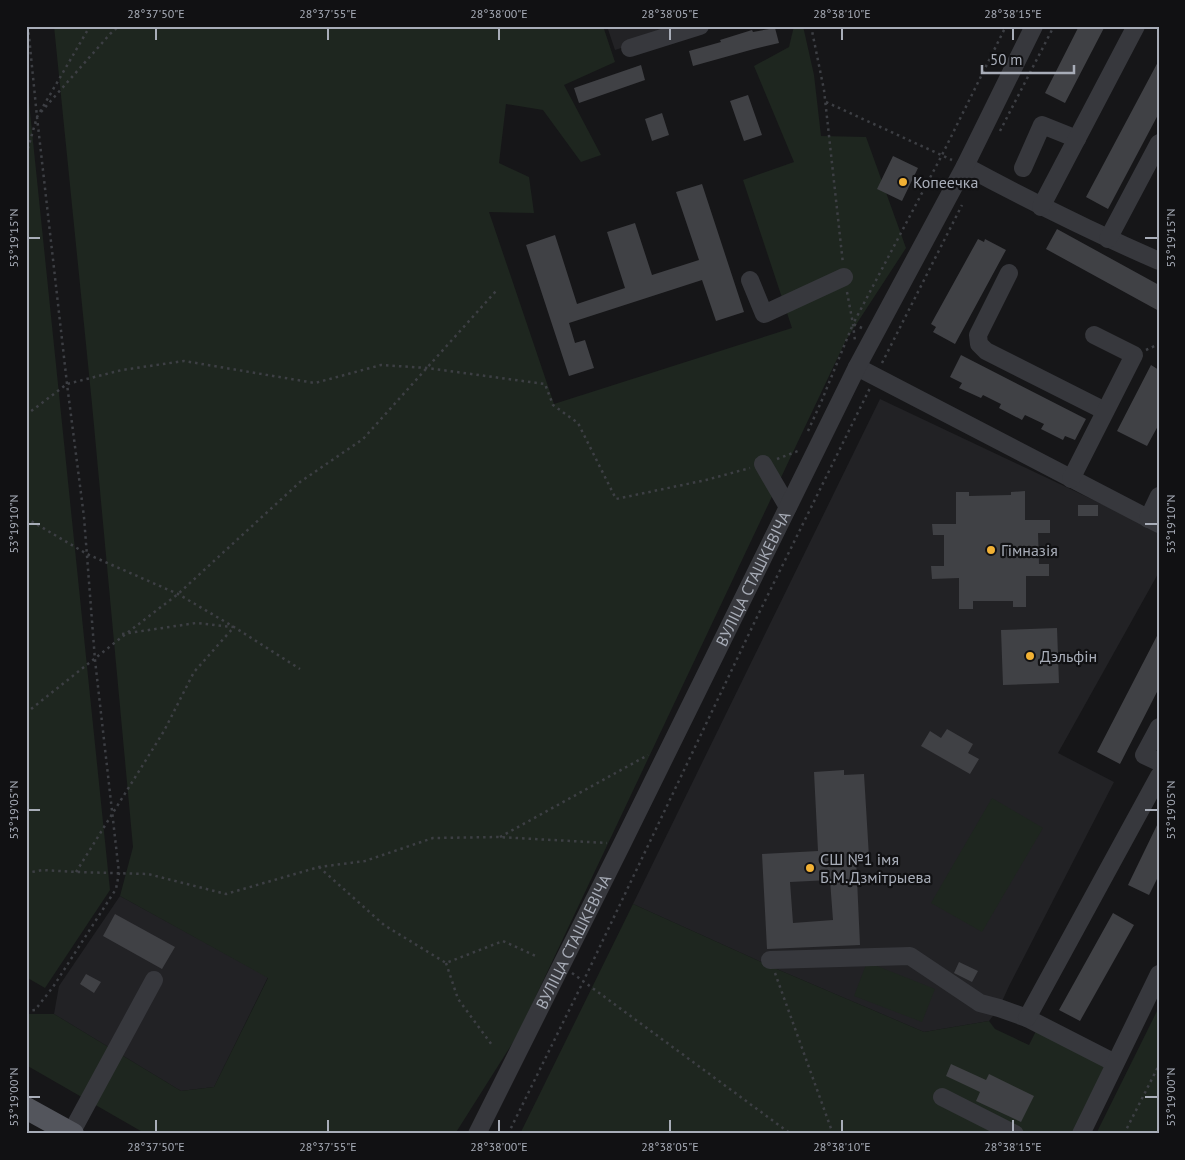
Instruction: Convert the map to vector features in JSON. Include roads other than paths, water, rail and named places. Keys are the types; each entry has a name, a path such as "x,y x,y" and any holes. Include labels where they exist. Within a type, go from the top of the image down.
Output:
{"main road":[{"path":"26,1108 72,1133"}],"street":[{"path":"630,48 700,26"},
{"name":"ВУЛІЦА СТАШКЕВІЧА","path":"477,1134 562,966 857,367 965,166 1034,26"},
{"path":"1041,207 1136,26"},
{"path":"1022,168 1042,125 1077,139"},
{"path":"1108,239 1159,143"},
{"path":"965,166 1041,207 1159,261"},
{"path":"1009,273 978,335 979,344 986,351 1106,411"},
{"path":"750,280 764,314 844,277"},
{"path":"1071,479 1134,355 1094,335"},
{"path":"857,367 1153,521 1159,496"},
{"path":"763,464 788,508"},
{"path":"1159,727 1144,755 1159,762"},
{"path":"1027,1018 1158,781"},
{"path":"770,960 910,956 980,1004 999,1008 1027,1018 1115,1063"},
{"path":"1082,1134 1159,974"},
{"path":"72,1133 154,980"},
{"path":"942,1097 1015,1134"}],"place":[{"name":"Копеечка","path":"903,182"},
{"name":"Гімназія","path":"991,550"},
{"name":"Дэльфін","path":"1030,656"},
{"name":"СШ №1 імя Б.М.Дзмітрыева","path":"810,868"}]}
